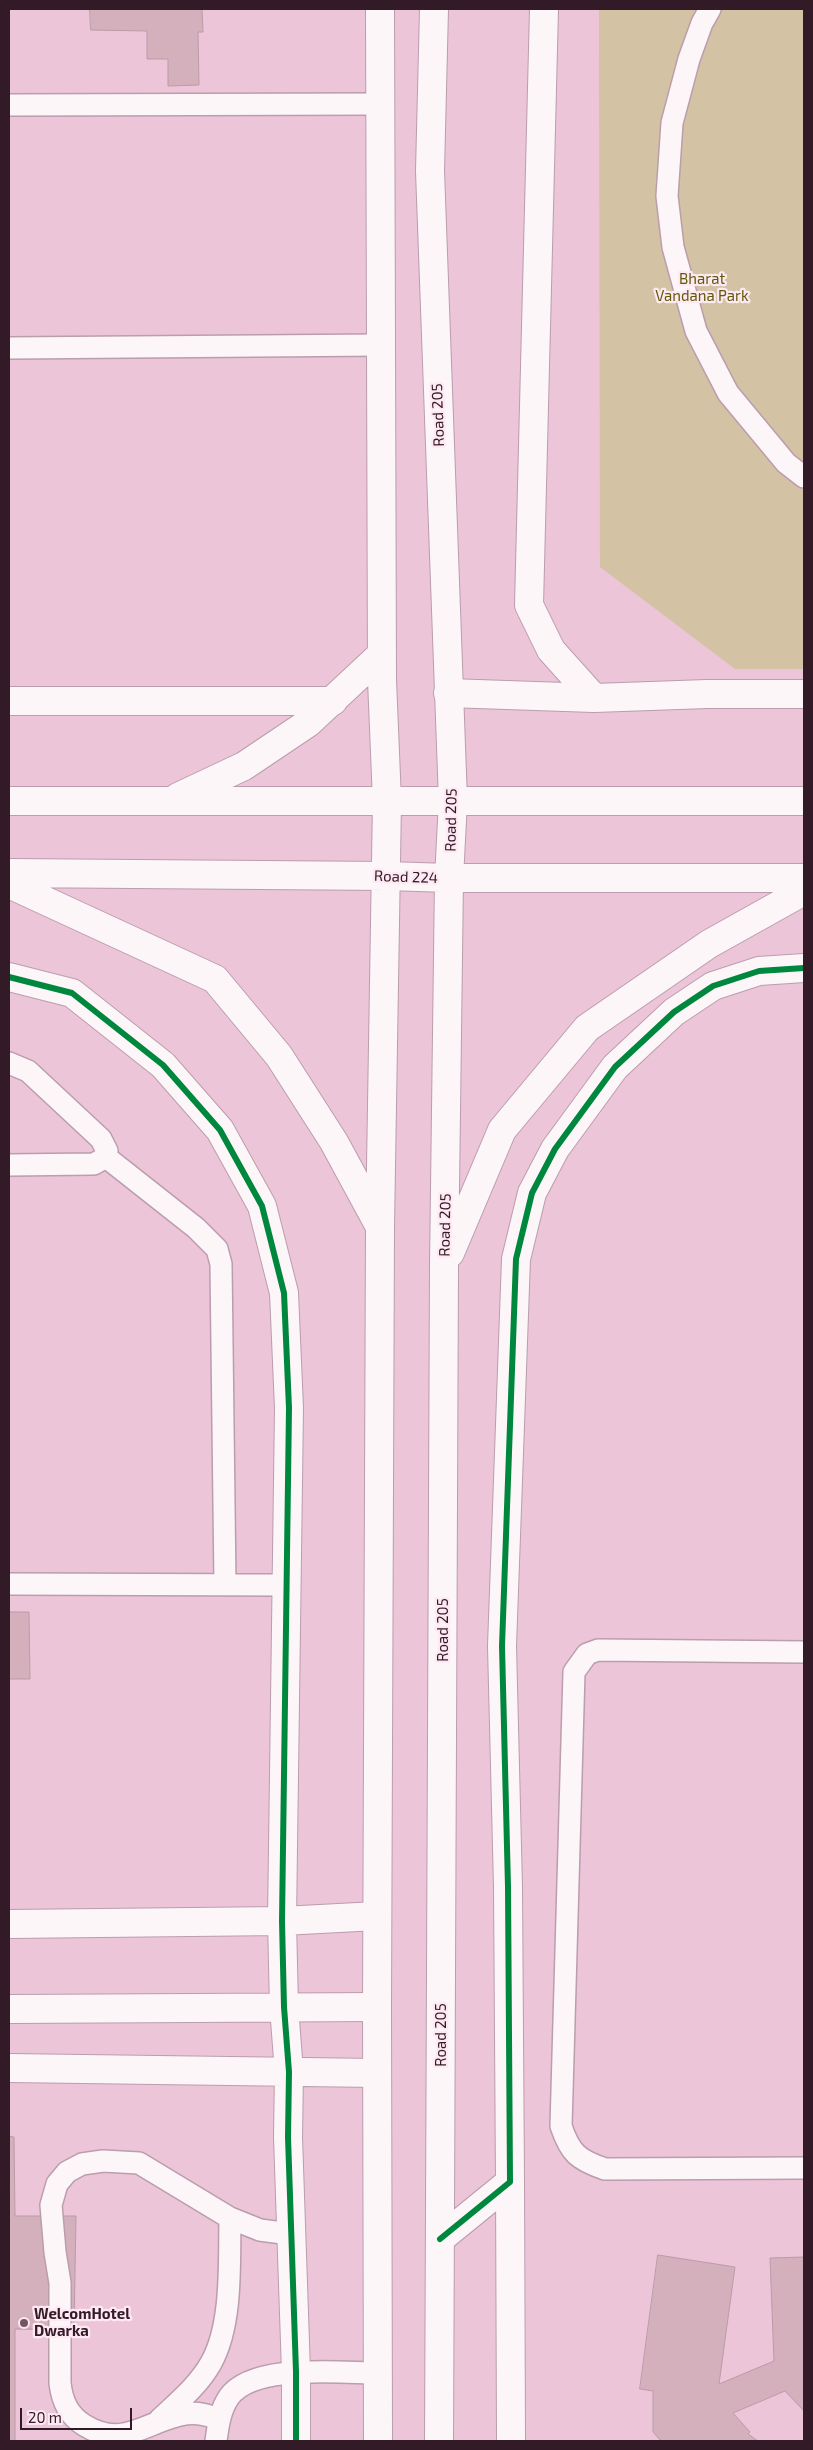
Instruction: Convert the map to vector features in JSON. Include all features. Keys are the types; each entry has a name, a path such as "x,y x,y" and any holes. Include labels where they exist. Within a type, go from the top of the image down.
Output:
{"main road":[{"path":"378,2441 376,2007 380,1226 387,801 382,654 380,9"},
{"name":"Road 205","path":"434,9 430,171 452,801 449,878 444,1266 439,2441"},
{"path":"544,9 529,605 551,650 594,698"},
{"path":"170,801 244,766 308,723 382,654"},
{"path":"448,693 594,698 707,694 804,694"},
{"path":"9,700 332,701"},
{"path":"9,801 804,801"},
{"name":"Road 224","path":"9,873 449,878 804,878"},
{"path":"9,884 215,979 279,1056 334,1142 380,1226"},
{"path":"444,1266 502,1130 587,1028 709,944 804,891"},
{"path":"511,2441 508,1887 502,1646 516,1259 532,1192 556,1149 615,1067 674,1012 713,986 758,971 804,968"},
{"path":"9,977 72,993 163,1065 220,1130 262,1206 284,1293 289,1408 282,1921 284,2008 289,2072 290,2234 296,2372 296,2441"},
{"path":"9,1924 282,1921 377,1916"},
{"path":"9,2009 376,2007"},
{"path":"9,2068 377,2073"},
{"path":"440,2239 510,2182"}],"lane":[{"path":"710,9 702,24 689,59 672,124 667,196 673,247 696,331 728,393 786,463 804,477"},
{"path":"9,105 380,104"},
{"path":"9,348 381,345"},
{"path":"9,1063 28,1070 101,1139 108,1150 106,1157 94,1164 9,1165"},
{"path":"106,1157 196,1228 217,1249 220,1264 225,1585"},
{"path":"9,1584 287,1585"},
{"path":"804,1652 598,1650 587,1654 574,1672 561,2126 568,2145 578,2156 605,2169 804,2168"},
{"path":"219,2419 201,2413 187,2414 126,2435 109,2436 81,2424 69,2413 62,2398 60,2283 51,2205 57,2184 67,2172 82,2164 103,2161 139,2163 230,2218 260,2230 290,2234"},
{"path":"155,2425 197,2383 212,2361 223,2328 228,2281 230,2218"},
{"path":"216,2441 219,2419 230,2396 251,2381 273,2374 296,2372 378,2374"}],"green space":[{"name":"Bharat Vandana Park","path":"599,9 804,9 804,669 735,669 600,567"}],"building":[{"path":"90,9 202,9 203,32 198,32 199,85 168,86 168,59 147,59 147,31 91,30"},
{"path":"9,1612 29,1612 30,1679 9,1679"},
{"path":"9,2136 14,2137 15,2216 76,2216 74,2330 15,2329 15,2441 9,2441"},
{"path":"658,2255 735,2267 719,2384 774,2361 770,2258 804,2257 804,2411 785,2391 733,2413 750,2432 748,2434 758,2441 661,2441 653,2432 653,2391 640,2389"}],"cycle path":[{"path":"440,2239 510,2182 508,1887 502,1646 516,1259 532,1193 555,1149 615,1067 674,1012 713,986 759,971 804,968"},
{"path":"9,977 72,993 163,1065 220,1130 262,1206 284,1293 289,1408 282,1921 284,2007 289,2072 288,2137 296,2372 296,2441"}],"place":[{"name":"WelcomHotel Dwarka","path":"24,2323"}]}
